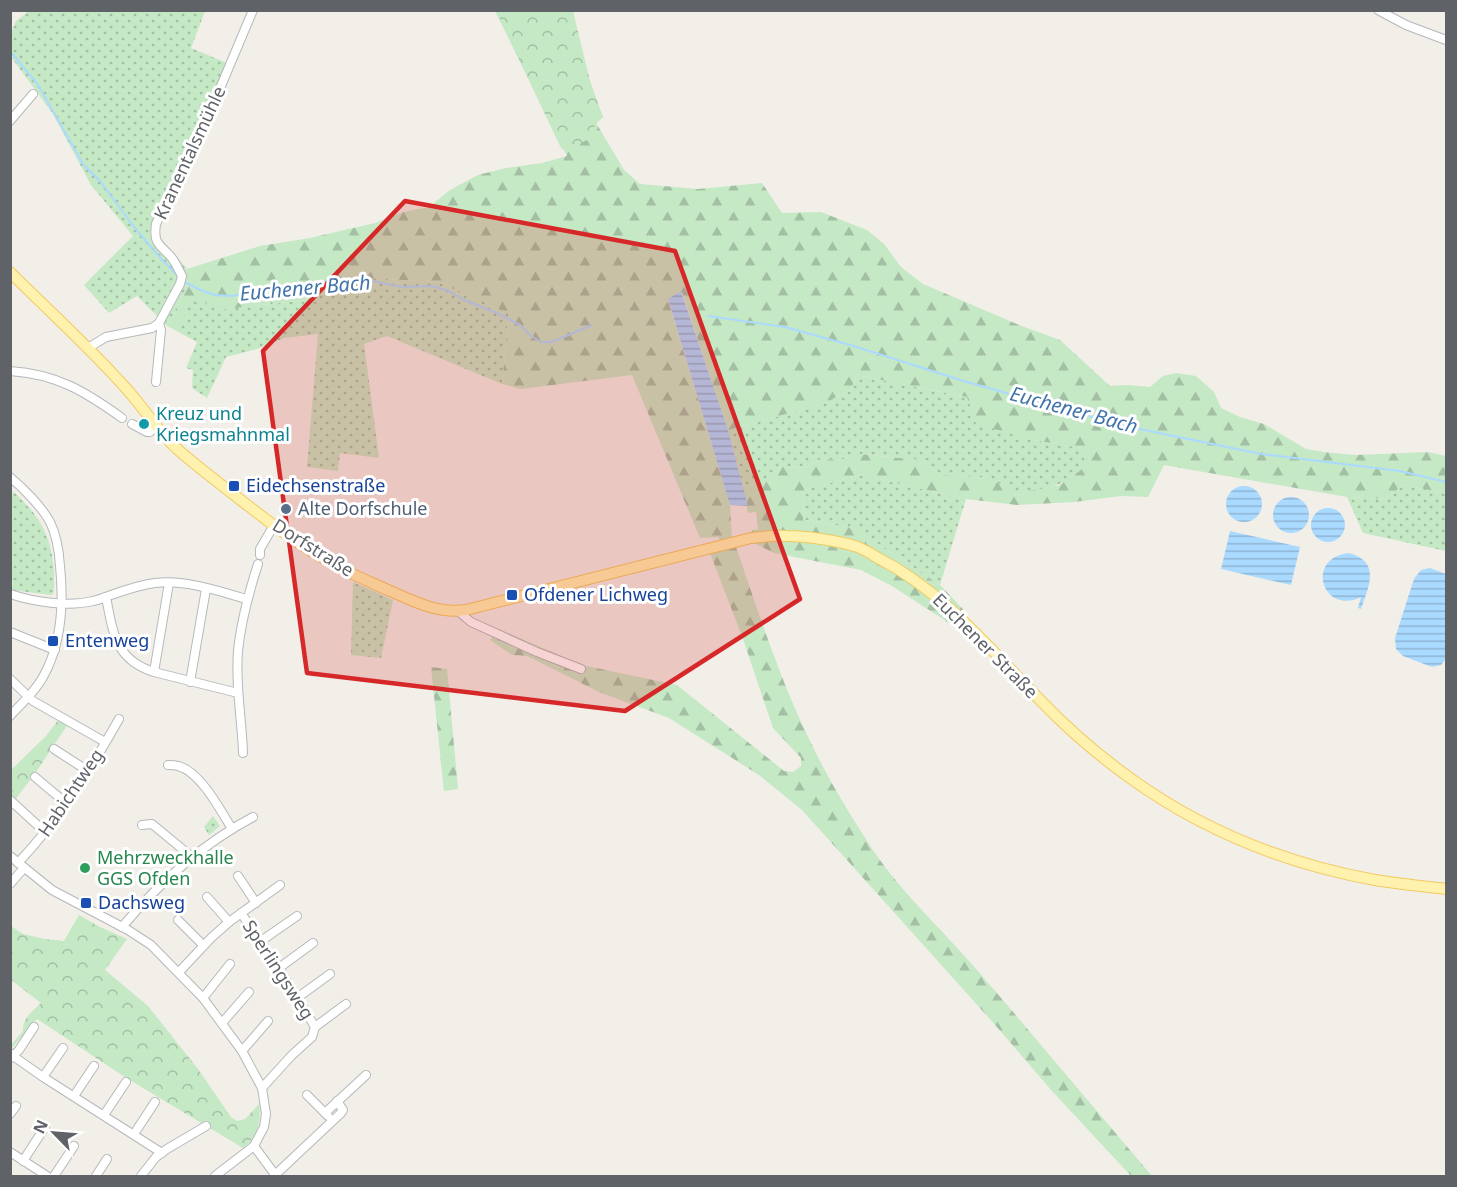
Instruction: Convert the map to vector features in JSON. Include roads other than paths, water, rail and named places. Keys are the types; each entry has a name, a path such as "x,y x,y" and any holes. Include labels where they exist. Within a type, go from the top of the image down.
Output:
{"main road":[{"name":"Dorfstraße","path":"10,272 125,387 176,448 302,545 361,578 426,606 450,612 494,604"},
{"name":"Euchener Straße","path":"494,604 751,538 787,536 822,540 859,548 899,568 946,603 1043,703 1091,748 1130,778 1168,802 1210,826 1259,848 1310,865 1375,880 1446,889"}],"street":[{"name":"Kranentalsmühle","path":"156,382 161,330 159,323 181,280 170,257 156,241 156,224 221,86 253,10"},
{"path":"1378,10 1406,25 1446,40"},
{"path":"10,121 33,94"},
{"path":"88,348 106,337 152,328 159,323"},
{"path":"10,371 40,375 69,385 100,402 122,418"},
{"path":"132,424 147,432 156,426"},
{"path":"10,477 25,490 49,519 57,539 63,590 60,627 50,664 30,696 10,716"},
{"path":"243,753 238,693 238,651 246,599 259,560 260,549 274,525"},
{"path":"10,594 62,603 95,601 133,588 169,583 246,599"},
{"path":"154,672 169,583"},
{"path":"190,681 206,589"},
{"path":"106,597 117,644 134,663 154,672 238,693"},
{"name":"Dorfstraße","path":"458,611 471,622 581,669"},
{"path":"10,632 55,650"},
{"path":"10,679 33,701 105,742"},
{"name":"Habichtweg","path":"10,884 21,865 67,804 118,718"},
{"path":"54,749 88,771"},
{"path":"168,765 179,766 196,777 232,829"},
{"path":"35,777 67,804"},
{"path":"10,800 45,832"},
{"path":"122,927 162,883 192,857 232,829 254,817"},
{"path":"142,825 152,824 192,857"},
{"path":"10,856 52,890 151,945 203,998 242,1051 262,1089 266,1114 264,1127 254,1146 218,1176"},
{"path":"238,876 256,903"},
{"path":"179,972 203,945 229,922 280,885"},
{"path":"207,897 229,922"},
{"name":"Sperlingsweg","path":"241,913 279,968 315,1027"},
{"path":"261,941 297,916"},
{"path":"178,920 203,945"},
{"path":"279,968 313,943"},
{"path":"203,998 230,964"},
{"path":"297,998 330,974"},
{"path":"222,1023 249,992"},
{"path":"262,1089 292,1055 312,1037 315,1027 346,1004"},
{"path":"242,1051 268,1021"},
{"path":"34,1026 11,1056 162,1153"},
{"path":"43,1077 63,1048"},
{"path":"74,1096 94,1066"},
{"path":"325,1113 366,1075"},
{"path":"104,1115 126,1082"},
{"path":"307,1095 333,1121"},
{"path":"254,1146 276,1176 343,1110 338,1101"},
{"path":"134,1134 155,1102"},
{"path":"141,1176 156,1157 206,1126"},
{"path":"23,1161 45,1127"},
{"path":"54,1176 74,1146"},
{"path":"10,1152 47,1176"},
{"path":"96,1176 107,1159"}],"water":[{"path":"681,291 728,430 748,506 730,505 668,299"},
{"path":"1244,486 1257,491 1262,504 1257,517 1244,522 1231,517 1226,504 1231,491"},
{"path":"1291,497 1304,502 1309,515 1304,528 1291,533 1278,528 1273,515 1278,502"},
{"path":"1328,508 1340,513 1345,525 1340,537 1328,542 1316,537 1311,525 1316,513"},
{"path":"1230,531 1300,547 1291,585 1221,569"},
{"path":"1349,553 1366,562 1369,569 1369,584 1361,609 1358,608 1361,597 1348,601 1337,599 1329,593 1324,584 1323,574 1327,565 1335,557"},
{"path":"1430,568 1446,574 1446,659 1441,665 1432,667 1403,656 1396,649 1395,638 1414,579 1421,570"}],"waterway":[{"name":"Euchener Bach","path":"10,51 38,85 83,164 100,181 134,227 177,275"},
{"name":"Euchener Bach","path":"183,281 215,295 232,296 272,287 297,286 339,279 361,279 402,287 432,286 449,291 464,300 497,313 520,325 541,342 552,342 592,325"},
{"name":"Euchener Bach","path":"708,316 785,327 967,382 1125,426 1261,454 1400,471 1446,482"}],"place":[{"name":"Kreuz und Kriegsmahnmal","path":"144,424"},
{"name":"Eidechsenstraße","path":"234,486"},
{"name":"Alte Dorfschule","path":"286,509"},
{"name":"Ofdener Lichweg","path":"512,595"},
{"name":"Entenweg","path":"53,641"},
{"name":"Mehrzweckhalle GGS Ofden","path":"85,868"},
{"name":"Dachsweg","path":"86,903"}]}
